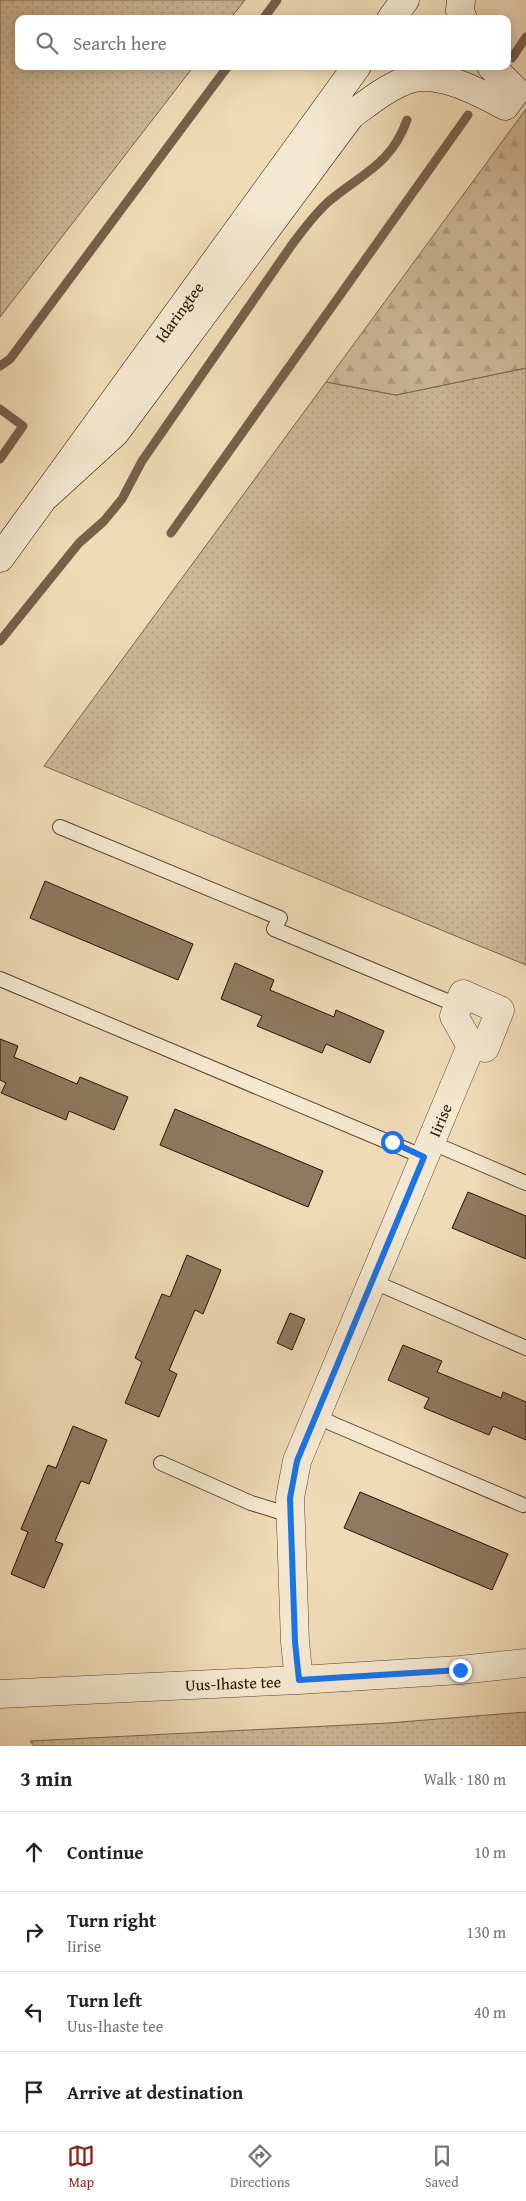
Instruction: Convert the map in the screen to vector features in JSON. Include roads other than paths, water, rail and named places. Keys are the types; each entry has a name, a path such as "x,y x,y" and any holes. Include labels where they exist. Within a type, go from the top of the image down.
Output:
{"main road":[{"path":"394,15 404,0"},
{"path":"461,0 463,15"},
{"name":"Idaringtee","path":"0,558 354,70"},
{"path":"46,496 115,433 351,115 387,89 409,79 438,78 473,89 505,106 516,91 495,70"},
{"path":"463,994 500,1010 485,1048 471,1046 454,1016 463,994"},
{"name":"Iirise","path":"299,1680 295,1642 290,1515 290,1498 297,1461 471,1046"},
{"name":"Uus-Ihaste tee","path":"0,1694 299,1680 460,1670 526,1663"}],"lane":[{"path":"60,827 280,918 274,929 458,1006"},
{"path":"0,979 427,1150 526,1183"},
{"path":"372,1281 526,1348"},
{"path":"316,1415 332,1424 523,1505"},
{"path":"161,1463 251,1503 290,1515"}],"waterway":[{"path":"266,15 277,0"},
{"path":"512,58 526,37"},
{"path":"0,366 10,359 225,70"},
{"path":"171,533 468,115"},
{"path":"0,641 79,543 104,521 122,499 142,461 304,229 328,202 384,158 393,148 407,120"},
{"path":"0,409 23,426 0,459"}]}
